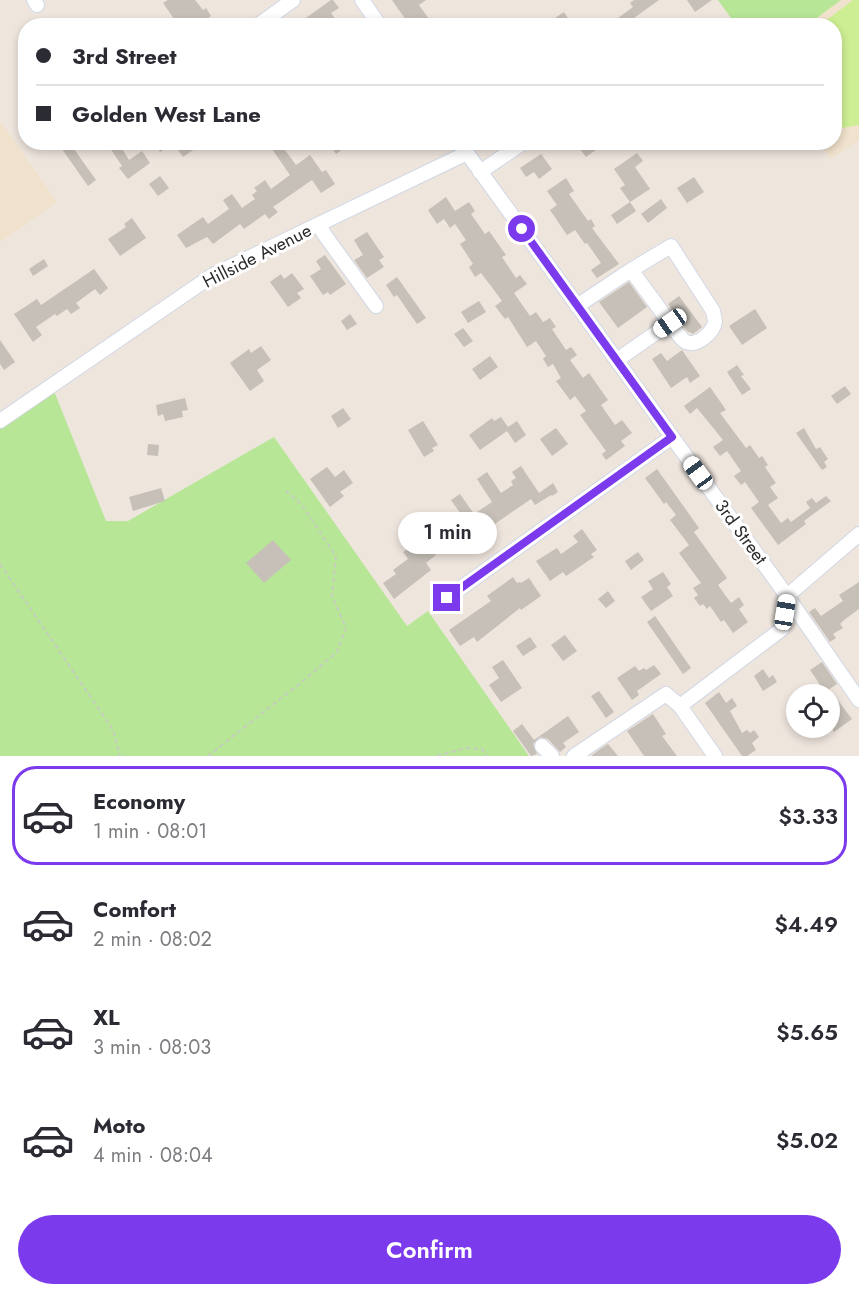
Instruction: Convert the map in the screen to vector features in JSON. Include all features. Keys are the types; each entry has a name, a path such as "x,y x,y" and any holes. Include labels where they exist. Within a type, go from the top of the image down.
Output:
{"street":[{"path":"268,18 293,0"},
{"path":"362,0 374,18"},
{"name":"Hillside Avenue","path":"0,421 213,275 319,224 459,150"},
{"name":"3rd Street","path":"464,150 788,596 859,700"},
{"path":"480,172 512,150"},
{"path":"319,224 376,306"},
{"path":"577,306 631,270 671,246 713,311 715,321 713,328 705,337 693,343 685,341 631,270"},
{"path":"616,360 670,323"},
{"path":"447,598 672,437"},
{"path":"680,706 782,629 788,596 859,534"},
{"path":"574,756 666,693 680,706 715,756"}],"path":[{"path":"208,756 337,652 346,628 332,596 336,556 302,505 284,489"},
{"path":"0,564 113,730 120,756"},
{"path":"437,756 466,748 482,749 487,756"}],"shaded area":[{"path":"718,0 859,0 859,140 831,159 824,150 842,150 842,18 731,18"},
{"path":"0,121 18,147 18,150 20,150 57,202 0,242"}],"green space":[{"path":"718,0 841,0 817,18 731,18"},
{"path":"853,0 859,0 859,125 842,128 842,18 829,18"},
{"path":"52,386 106,521 128,521 274,437 407,626 428,611 529,756 0,756 0,421"}],"building":[{"path":"168,0 195,0 203,10 206,8 211,16 208,18 173,18 163,3"},
{"path":"331,0 339,8 331,13 334,18 306,18"},
{"path":"392,0 426,0 419,5 428,18 404,18"},
{"path":"634,0 659,0 634,18 618,18 633,7 630,3"},
{"path":"687,0 712,0 695,12"},
{"path":"564,12 568,18 555,18"},
{"path":"63,150 75,150 96,180 88,186"},
{"path":"111,150 123,150 129,160 142,151 150,163 128,179 119,168 122,166"},
{"path":"178,150 193,150 183,157"},
{"path":"273,150 285,150 296,165 310,155 322,172 326,170 335,184 321,193 312,180 273,207 278,212 269,219 265,214 244,229 240,224 213,244 207,237 186,248 177,235 203,217 208,224 229,209 223,200 232,194 242,208 255,199 252,195 257,191 254,188 265,180 271,189 290,175"},
{"path":"581,150 596,150 586,157"},
{"path":"637,153 643,161 635,167 650,189 630,202 620,188 625,185 614,169"},
{"path":"541,154 552,169 539,179 534,172 526,177 520,168"},
{"path":"160,176 169,188 158,196 149,184"},
{"path":"694,177 704,192 687,203 677,188"},
{"path":"566,178 574,191 569,194 588,221 591,219 595,226 592,228 619,264 597,278 591,270 601,263 575,230 567,235 550,210 557,205 547,191"},
{"path":"446,197 455,211 469,202 475,211 471,214 485,234 489,231 506,255 502,257 516,278 520,275 527,284 514,293 530,316 536,312 543,322 550,318 556,327 552,329 566,350 571,347 577,355 570,360 583,378 589,373 608,400 601,405 615,425 622,420 632,433 621,441 625,446 606,460 602,454 606,451 580,415 586,411 575,396 570,400 556,381 561,378 553,364 548,367 543,359 546,356 536,341 527,347 508,317 505,319 495,306 502,301 491,286 481,273 475,277 469,267 473,264 460,244 466,240 455,224 450,228 444,219 437,224 428,210"},
{"path":"661,199 667,208 648,223 641,214"},
{"path":"630,202 636,211 617,224 611,215"},
{"path":"132,218 146,238 120,256 108,239 126,227 124,224"},
{"path":"367,232 384,257 379,260 384,267 367,278 354,260 363,255 354,240"},
{"path":"325,255 346,284 330,295 328,292 323,295 310,276 321,269 316,261"},
{"path":"44,259 48,266 33,276 29,269"},
{"path":"94,269 108,288 100,295 95,289 76,303 80,308 71,314 67,309 36,327 42,335 33,342 14,314 37,299 41,305"},
{"path":"292,273 304,289 297,293 301,298 288,307 270,282 281,274 284,279"},
{"path":"397,277 426,318 417,324 397,295 394,297 386,285"},
{"path":"629,282 647,307 618,328 599,302"},
{"path":"679,296 702,327 693,334 687,331 668,304"},
{"path":"479,301 486,312 468,323 461,312"},
{"path":"755,309 767,328 742,345 729,326"},
{"path":"350,314 357,324 347,330 341,321"},
{"path":"463,328 473,341 464,347 454,334"},
{"path":"0,340 15,362 4,370 0,364"},
{"path":"261,346 271,360 257,370 264,381 250,391 230,363 249,349 251,353"},
{"path":"682,350 700,376 690,383 687,377 671,388 652,359 661,353 667,361"},
{"path":"490,356 498,367 480,380 472,369"},
{"path":"737,365 744,375 741,376 751,389 742,395 727,372"},
{"path":"845,386 851,394 837,404 831,396"},
{"path":"710,387 726,410 720,413 746,448 750,445 759,458 762,456 768,465 765,467 776,483 770,487 778,498 768,505 781,523 788,518 791,522 810,508 806,502 812,498 816,503 826,496 831,501 804,521 806,524 778,545 751,508 759,502 745,482 741,485 734,476 741,471 727,451 720,456 713,447 723,440 697,408 690,414 684,406"},
{"path":"185,398 188,410 182,411 183,417 165,421 163,414 158,416 156,405"},
{"path":"343,408 351,419 338,428 331,416"},
{"path":"501,417 508,427 517,421 526,435 515,443 507,431 480,450 469,435 492,418 494,421"},
{"path":"423,421 438,445 432,448 434,451 424,457 408,430"},
{"path":"556,428 568,444 552,456 540,439"},
{"path":"804,428 816,449 820,447 828,459 824,462 827,467 822,470 796,433"},
{"path":"148,444 159,445 158,456 147,455"},
{"path":"521,466 539,493 553,483 558,492 535,505 531,499 473,539 477,546 470,551 455,530 465,520 451,500 460,494 474,514 492,502 477,479 487,472 501,493 513,485 511,481 516,478 512,472"},
{"path":"327,467 335,477 344,470 353,483 340,492 344,496 330,507 310,479"},
{"path":"657,469 699,528 694,532 727,578 718,585 731,603 739,597 744,605 739,609 748,622 733,633 724,620 721,622 710,606 707,609 703,604 700,606 694,598 698,595 693,588 701,583 679,553 689,545 670,520 676,515 666,502 664,504 645,478"},
{"path":"161,488 165,501 133,511 129,497"},
{"path":"582,529 597,550 591,554 594,557 566,576 563,572 550,581 536,561 557,548 561,554 578,542 573,536"},
{"path":"420,534 436,555 426,563 431,570 394,599 383,583 396,574 393,570 408,559 403,552 411,547 408,543"},
{"path":"273,540 291,560 264,583 246,563"},
{"path":"638,552 644,560 631,570 625,561"},
{"path":"663,572 671,584 667,587 673,596 651,611 641,597 653,589 648,581"},
{"path":"513,577 517,583 529,578 541,596 521,610 520,608 477,642 474,637 460,646 449,630 491,601 487,596"},
{"path":"859,582 859,609 840,624 843,628 833,634 836,638 830,642 809,612 815,608 821,616 843,601 839,595"},
{"path":"608,591 615,601 606,608 598,599"},
{"path":"655,616 691,668 683,674 647,622"},
{"path":"565,635 577,651 563,661 551,645"},
{"path":"530,637 537,647 523,656 516,646"},
{"path":"503,660 522,688 501,702 489,685 499,678 492,667"},
{"path":"822,662 837,684 820,684 810,670"},
{"path":"654,665 661,674 637,691 639,695 632,700 617,678 635,666 639,671"},
{"path":"763,669 769,678 773,675 777,682 763,691 754,676"},
{"path":"599,691 614,712 606,718 591,696"},
{"path":"719,692 726,703 732,698 737,706 730,711 742,733 747,730 750,733 754,730 759,737 752,743 756,750 747,756 742,756 705,703"},
{"path":"840,703 852,719 840,728"},
{"path":"653,714 666,734 662,736 677,756 644,756 627,731"},
{"path":"568,716 579,732 563,743 566,747 560,752 548,739 540,737 533,744 537,754 531,756 513,731 522,724 534,740"},
{"path":"608,744 618,756 591,756 600,749"}],"route":[{"path":"447,598 672,437 522,229"}]}
